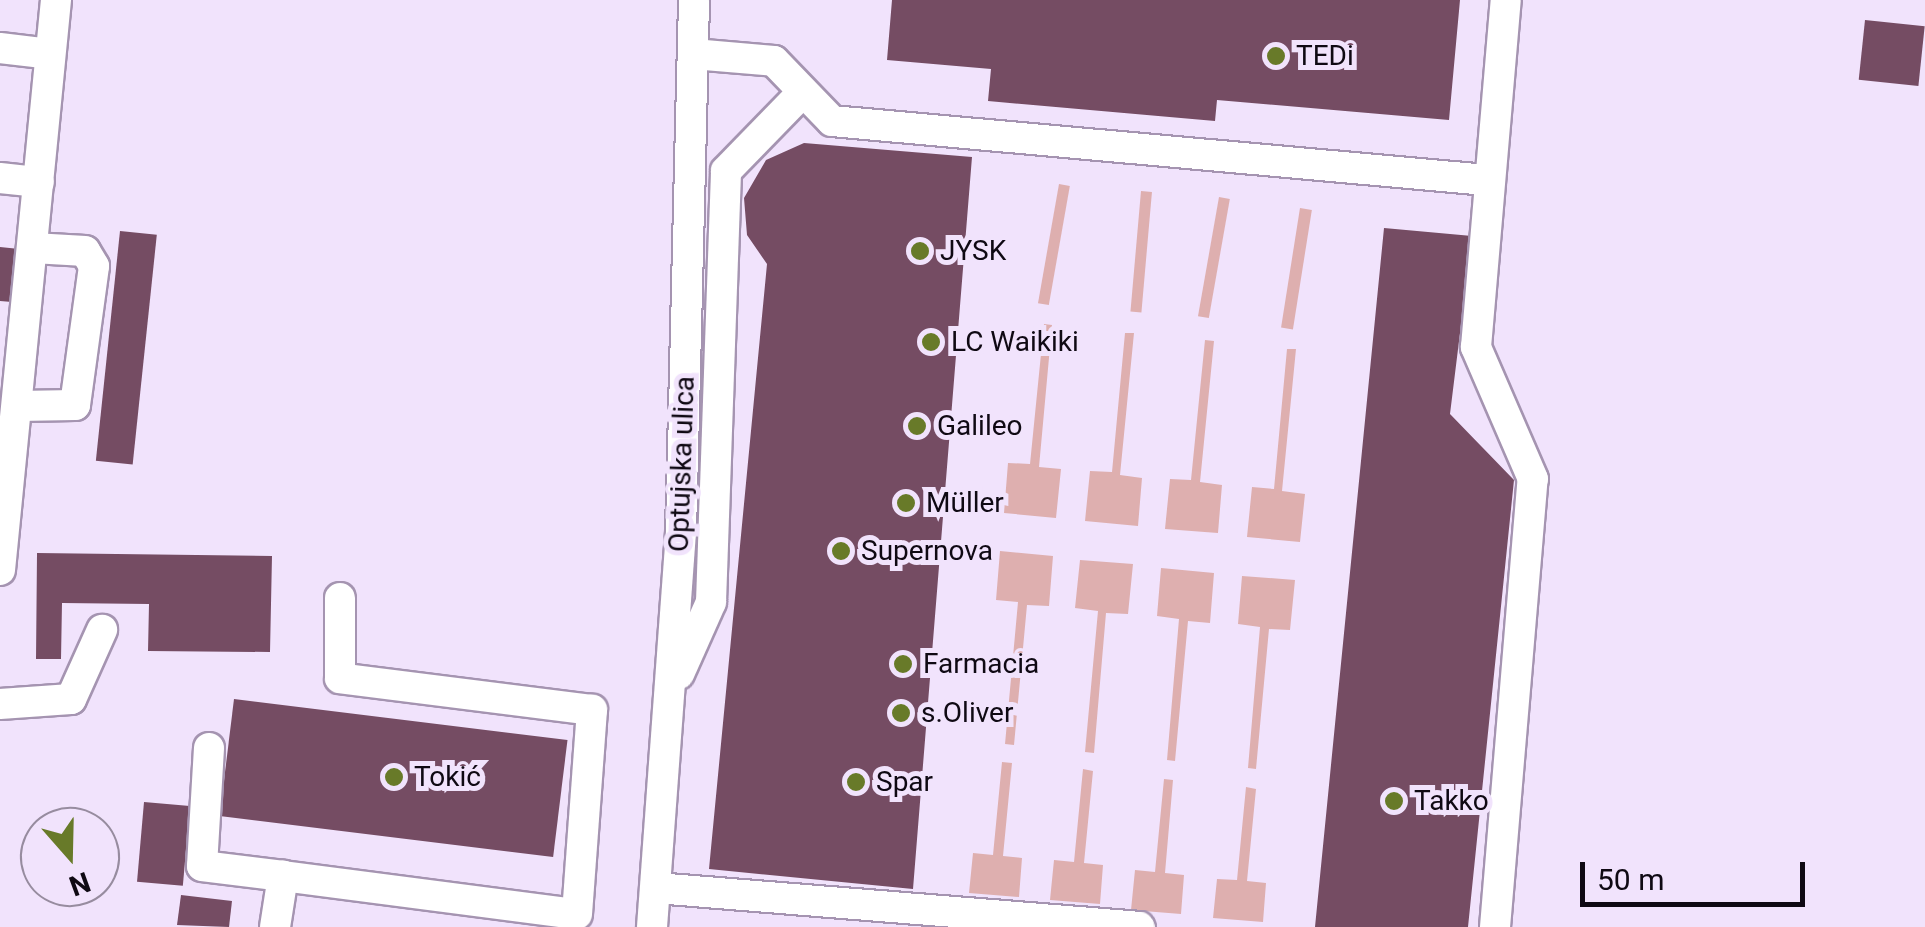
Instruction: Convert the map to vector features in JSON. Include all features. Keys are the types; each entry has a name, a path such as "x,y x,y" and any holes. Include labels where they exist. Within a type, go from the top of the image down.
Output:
{"street":[{"path":"0,570 56,0"},
{"name":"Optujska ulica","path":"652,927 670,695 694,0"},
{"path":"1495,927 1533,479 1476,347 1486,180 1506,0"},
{"path":"0,48 50,54"},
{"path":"693,54 774,61 799,96 832,121 1486,180"},
{"path":"670,695 711,602 726,171 799,96"},
{"path":"0,178 39,182"},
{"path":"18,406 75,405 94,266 85,251 33,248"},
{"path":"208,748 202,866 577,914 592,710 340,678 340,598"},
{"path":"0,704 70,699 102,630"},
{"path":"275,927 283,876"},
{"path":"656,888 1138,927"}],"shaded area":[{"path":"1059,184 1070,186 1049,305 1038,303"},
{"path":"1141,191 1152,192 1141,312 1130,312"},
{"path":"1219,197 1230,199 1209,318 1198,316"},
{"path":"1300,208 1312,210 1293,329 1281,328"},
{"path":"1044,324 1052,325 1039,467 1061,469 1056,518 1004,513 1008,463 1030,464"},
{"path":"1125,333 1134,333 1120,475 1142,478 1138,526 1085,521 1090,471 1112,472"},
{"path":"1205,340 1214,341 1200,482 1222,485 1218,533 1165,529 1170,479 1191,480"},
{"path":"1287,349 1296,349 1282,491 1305,494 1300,542 1247,537 1252,487 1274,489"},
{"path":"1000,551 1053,556 1049,606 1027,605 1014,745 1005,744 1018,602 996,600"},
{"path":"1080,560 1133,564 1128,614 1106,613 1094,753 1085,752 1098,611 1075,608"},
{"path":"1161,568 1214,573 1210,623 1188,621 1175,761 1167,760 1179,619 1157,616"},
{"path":"1242,576 1295,580 1290,630 1269,629 1256,769 1248,768 1260,627 1238,624"},
{"path":"1002,762 1012,763 1003,856 1022,858 1019,897 969,893 973,853 993,855"},
{"path":"1083,769 1093,771 1084,863 1103,865 1100,904 1050,900 1054,860 1074,862"},
{"path":"1164,779 1173,780 1165,873 1184,875 1181,914 1131,910 1135,870 1155,872"},
{"path":"1246,787 1256,789 1247,881 1266,883 1263,922 1213,918 1217,879 1237,880"}],"building":[{"path":"892,0 1460,0 1449,120 1217,100 1215,121 988,101 991,69 887,60"},
{"path":"1865,20 1925,26 1918,86 1859,80"},
{"name":"Supernova","path":"804,143 972,157 913,889 709,869 767,264 747,235 744,198 766,160"},
{"path":"1384,228 1472,236 1450,414 1514,480 1468,927 1315,927"},
{"path":"120,231 157,235 133,465 96,461"},
{"path":"0,247 29,250 24,303 0,301"},
{"path":"37,553 272,556 270,652 148,651 149,604 62,603 61,659 36,659"},
{"name":"Tokić","path":"234,699 567,740 553,857 220,816"},
{"path":"144,802 190,806 183,886 137,882"},
{"path":"181,895 232,901 229,927 177,925"}],"place":[{"name":"TEDi","path":"1276,56"},
{"name":"JYSK","path":"920,251"},
{"name":"LC Waikiki","path":"931,342"},
{"name":"Galileo","path":"917,426"},
{"name":"Müller","path":"906,503"},
{"name":"Supernova","path":"841,551"},
{"name":"Farmacia","path":"903,664"},
{"name":"s.Oliver","path":"901,713"},
{"name":"Tokić","path":"394,777"},
{"name":"Spar","path":"856,782"},
{"name":"Takko","path":"1394,801"}]}
